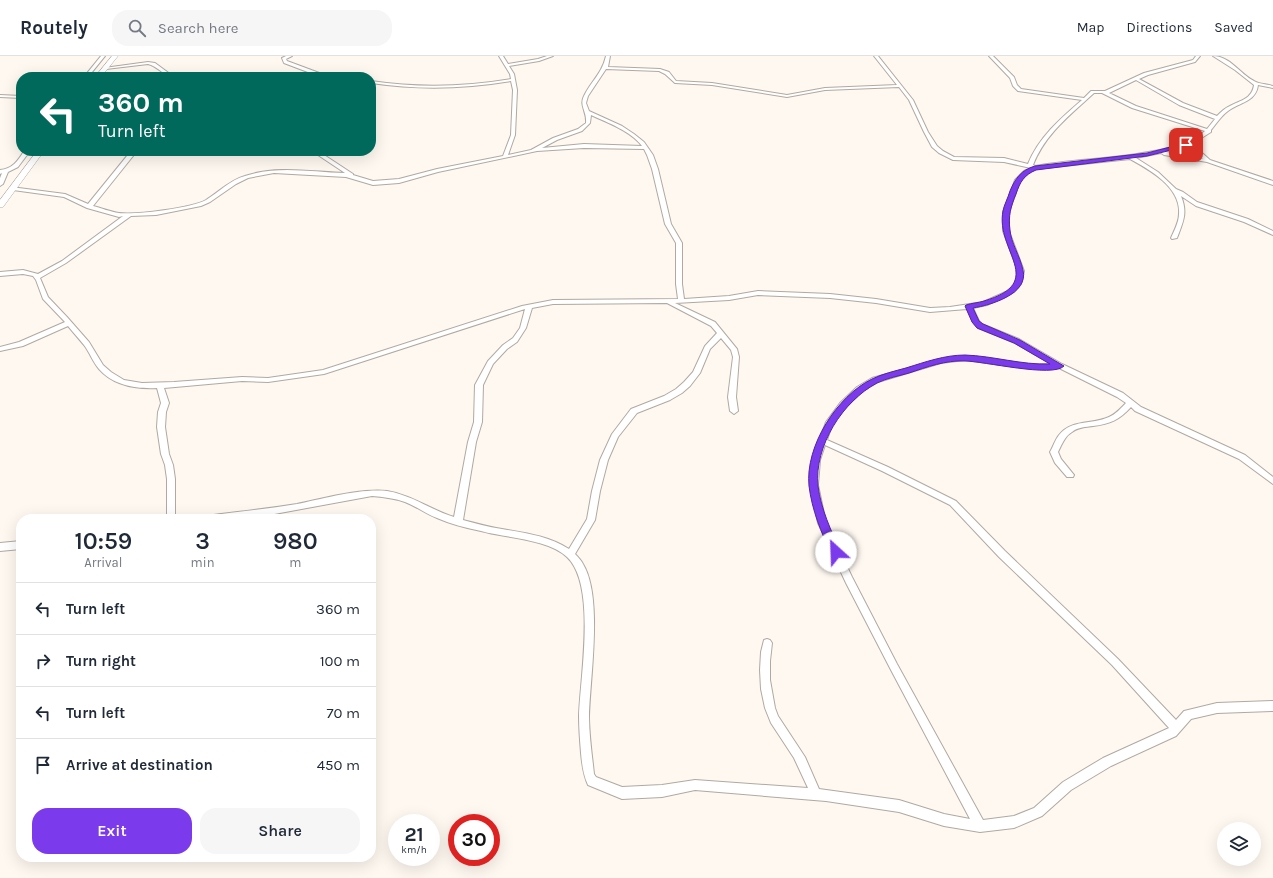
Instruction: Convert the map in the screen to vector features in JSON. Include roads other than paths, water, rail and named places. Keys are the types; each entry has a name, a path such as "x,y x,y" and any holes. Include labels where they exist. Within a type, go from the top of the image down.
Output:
{"main road":[{"path":"102,72 115,56"},
{"path":"0,205 37,156"}],"street":[{"path":"90,72 103,56"},
{"path":"290,56 284,58 285,62 311,72"},
{"path":"501,56 512,74 515,90 515,121 513,135 505,156"},
{"path":"507,65 539,60 551,56"},
{"path":"533,151 555,139 580,130 588,123 589,116 586,112 584,103 586,96 604,68 608,56"},
{"path":"876,56 911,100 936,147 947,155 960,159 1004,160 1033,167 1131,157 1161,152 1198,140 1209,131 1218,118 1229,108 1244,102 1252,96 1256,90 1256,85 1231,65 1214,56"},
{"path":"991,56 1012,78 1015,86 1020,90 1085,99"},
{"path":"1105,93 1146,74 1194,61 1198,56"},
{"path":"106,68 148,63 154,64 165,72"},
{"path":"604,68 660,70 667,73 675,82 712,84 779,95 799,94 825,89 900,86"},
{"path":"1135,78 1181,104 1218,118"},
{"path":"376,83 404,86 452,88 512,80"},
{"path":"1252,82 1273,87"},
{"path":"0,274 24,272 30,273 37,277 45,298 87,344 101,367 108,374 122,382 142,386 242,379 268,380 324,372 529,306 560,302 668,302 729,298 758,293 830,296 876,301 930,310 969,306 985,304 1012,291 1018,284 1020,272 1006,231 1006,212 1018,180 1033,167 1034,156 1054,127 1092,92 1105,93 1134,107 1209,131"},
{"path":"0,96 16,97"},
{"path":"586,112 620,127 632,135 650,155 655,169 668,224 679,243 679,284 681,301"},
{"path":"1189,144 1210,162"},
{"path":"13,188 65,196 89,207 119,215 129,215 156,213 199,205 213,198 240,180 259,173 274,171 298,171 352,176 373,183 381,183 399,181 437,171 533,151 584,146 645,148"},
{"path":"1161,152 1210,162 1273,183"},
{"path":"0,172 14,168 20,163 24,156"},
{"path":"89,207 130,156"},
{"path":"323,156 352,176"},
{"path":"1131,157 1161,177 1175,190 1184,194 1197,205 1238,216 1273,233"},
{"path":"0,184 6,171"},
{"path":"1174,238 1182,213 1175,190"},
{"path":"37,277 64,262 129,215"},
{"path":"668,302 713,324 734,349 736,357 732,397 734,411"},
{"path":"458,521 472,442 478,422 479,385 490,363 515,340 523,328 529,306"},
{"path":"969,306 976,322 980,326 1017,341 1060,366 1115,392 1138,409 1242,457 1273,481"},
{"path":"0,349 22,344 69,323"},
{"path":"571,554 591,520 596,491 604,460 615,436 634,411 667,398 687,384 696,373 707,348 721,333"},
{"path":"980,826 890,660 822,523 814,485 816,460 829,424 843,406 860,389 876,380 941,360 965,358 1032,367 1060,366"},
{"path":"160,385 165,403 162,412 162,427 165,454 169,465 171,479 171,514"},
{"path":"1070,475 1058,461 1054,452 1058,440 1065,432 1084,424 1109,421 1124,412 1130,402"},
{"path":"823,441 885,469 953,503 1002,554 1115,662 1176,728"},
{"path":"251,514 372,493 385,494 412,501 440,516 486,529 545,542 561,548 571,554 581,565 588,596 588,656 584,718 589,775 592,782 622,793 662,791 695,785 816,794 899,806 944,820 980,826 1014,822 1038,812 1068,786 1107,762 1172,732 1188,716 1217,708 1273,706"},
{"path":"0,548 16,546"},
{"path":"767,643 764,661 766,688 773,716 790,742 808,775 816,794"}]}
